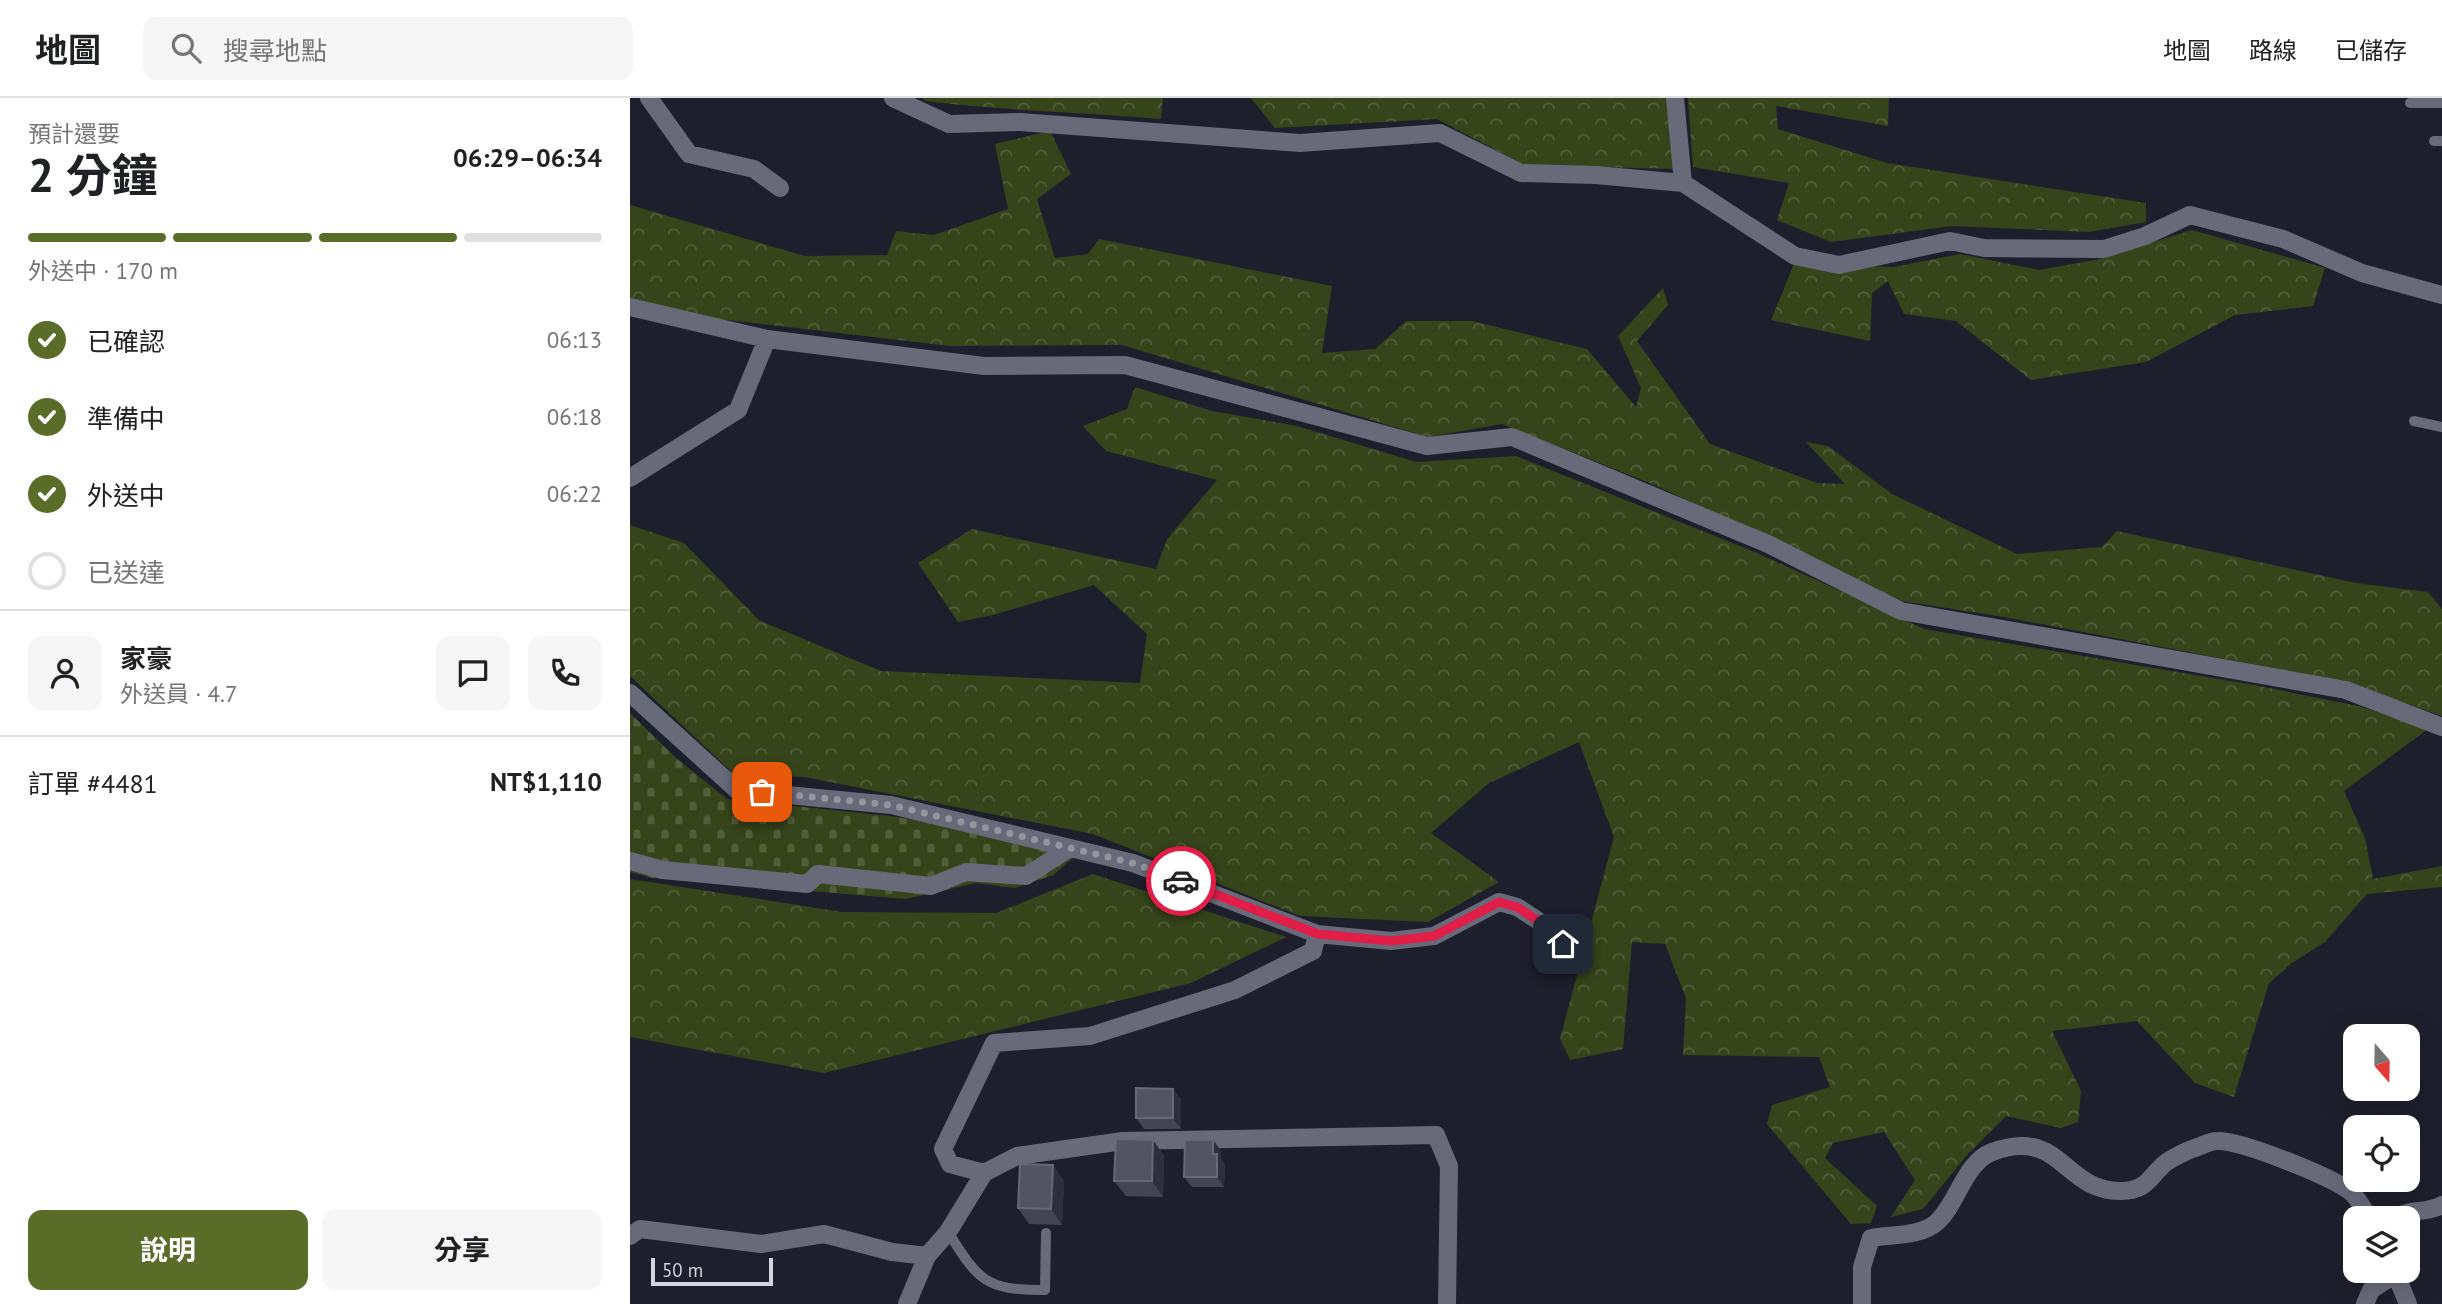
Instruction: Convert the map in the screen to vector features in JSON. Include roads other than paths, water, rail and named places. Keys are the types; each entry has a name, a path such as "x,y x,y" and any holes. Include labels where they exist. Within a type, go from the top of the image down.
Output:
{"street":[{"path":"649,98 689,154 754,169 780,188"},
{"path":"893,98 949,124 1020,122 1300,143 1440,133 1521,173 1596,175 1683,183 1796,256 1839,265 1950,241 1984,248 2104,250 2145,236 2190,215 2283,239 2362,273 2442,295"},
{"path":"1675,98 1683,183"},
{"path":"630,307 767,339 984,366 1125,365 1427,446 1512,437 1768,544 1901,611 2346,690 2442,727"},
{"path":"630,478 738,410 767,339"},
{"path":"630,692 737,790 891,805 1133,863 1318,934 1391,941 1434,936 1499,902 1517,907 1560,935 1563,944"},
{"path":"630,862 663,870 807,884 818,874 931,886 966,872 1026,876 1070,848"},
{"path":"984,1173 950,1164 943,1149 994,1043 1090,1036 1235,990 1313,951 1318,934"},
{"path":"906,1304 926,1256 948,1232 984,1173 1017,1156 1123,1141 1436,1135 1448,1167 1447,1304"},
{"path":"1862,1304 1862,1267 1871,1238 1919,1232 1937,1223 1978,1161 1989,1153 2021,1144 2056,1156 2083,1180 2100,1189 2123,1192 2153,1180 2166,1162 2217,1141 2291,1163 2351,1192 2361,1206"},
{"path":"2420,1211 2434,1210 2442,1205"},
{"path":"630,1237 640,1229 761,1244 824,1234 892,1252 926,1256"},
{"path":"2365,1304 2371,1290 2381,1283"},
{"path":"2400,1283 2409,1304"}],"lane":[{"path":"2410,103 2442,103"},
{"path":"2414,421 2442,427"},
{"path":"948,1232 972,1271 992,1284 1021,1290 1045,1290 1046,1233"}]}
